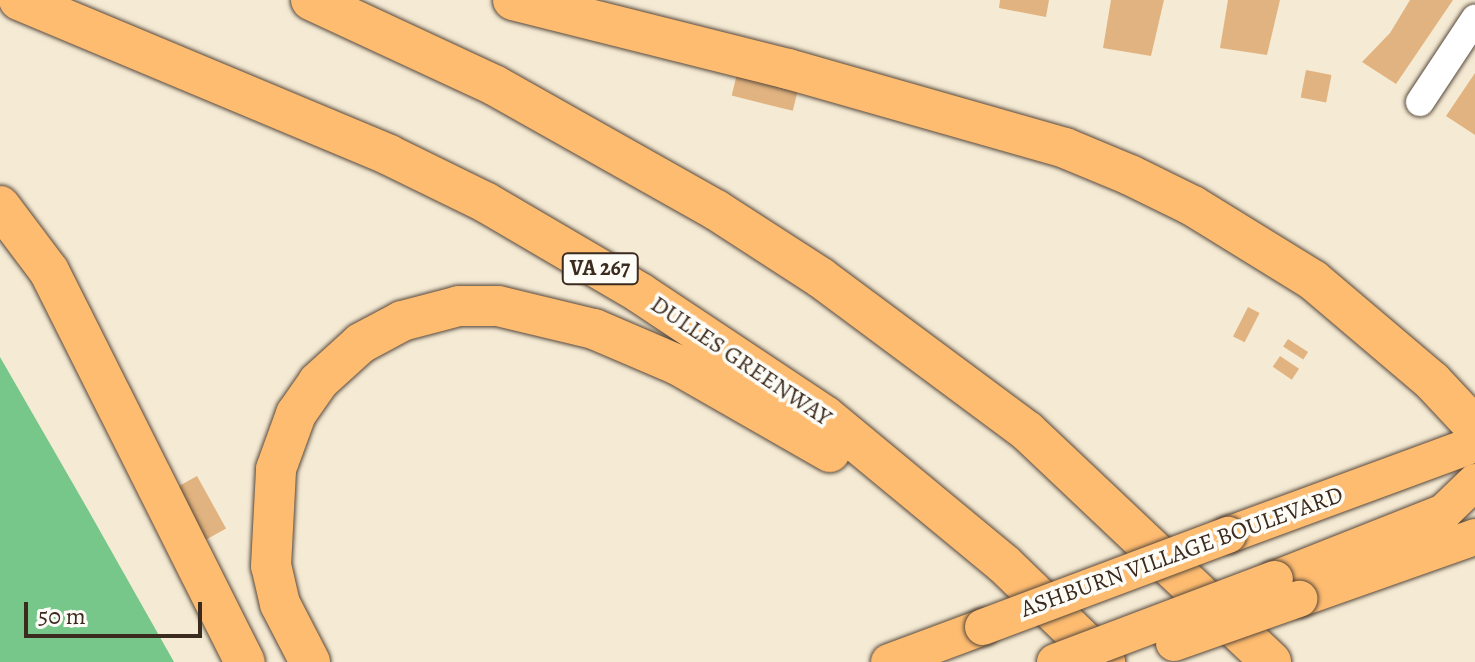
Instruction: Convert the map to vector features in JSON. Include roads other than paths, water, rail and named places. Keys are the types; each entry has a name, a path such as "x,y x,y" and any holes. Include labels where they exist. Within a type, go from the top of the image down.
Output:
{"highway":[{"name":"DULLES GREENWAY","path":"19,0 375,149 485,202 640,293 825,416 1004,564 1105,662"},
{"path":"311,0 494,85 716,210 821,278 1027,431 1271,662"},
{"path":"513,0 788,69 1065,148 1130,175 1242,234 1313,280 1432,381 1475,427"},
{"path":"0,206 49,271 245,662"},
{"path":"310,662 280,604 271,566 270,508 281,450 306,398 345,354 402,321 459,306 517,309 594,329 678,365 784,422 1004,564"}],"main road":[{"name":"ASHBURN VILLAGE BOULEVARD","path":"889,662 1475,444"},
{"path":"1119,662 1287,589 1444,512 1475,482"},
{"path":"1055,662 1287,589 1475,537"}],"street":[{"path":"1420,102 1475,19"}]}
